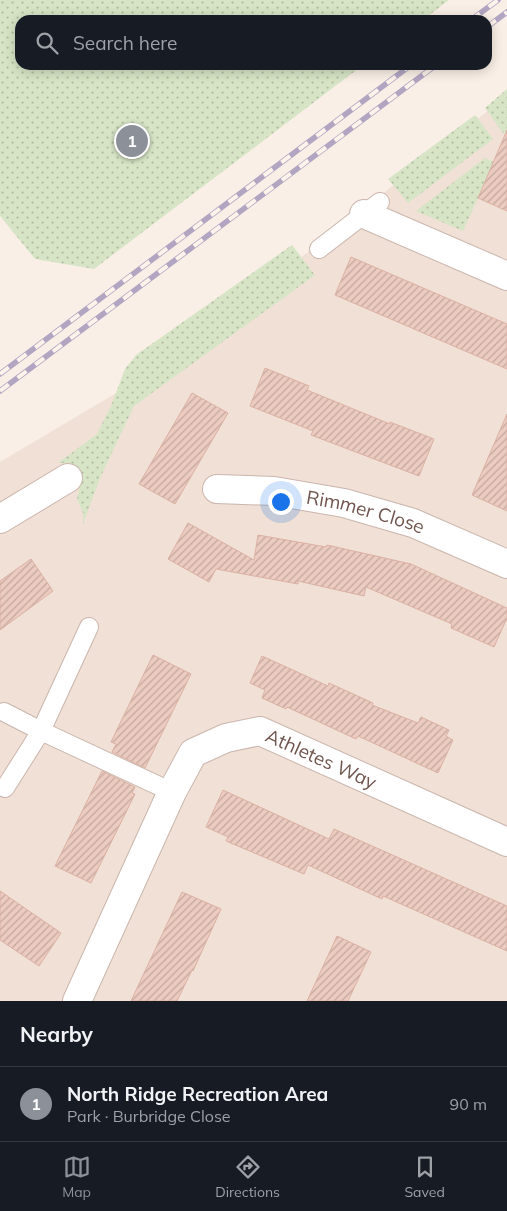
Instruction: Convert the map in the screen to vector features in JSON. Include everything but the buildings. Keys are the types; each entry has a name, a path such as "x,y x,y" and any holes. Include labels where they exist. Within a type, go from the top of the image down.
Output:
{"street":[{"path":"372,208 507,276"},
{"path":"0,519 68,478"},
{"name":"Rimmer Close","path":"217,489 274,491 344,503 412,523 507,564"},
{"name":"Athletes Way","path":"77,1001 172,792 193,753 226,738 260,731 507,842"}],"lane":[{"path":"319,249 372,208"},
{"path":"5,788 41,731 89,627"},
{"path":"4,712 172,792"}],"shaded area":[{"path":"507,96 507,1001 0,1001 0,462 165,364"}],"green space":[{"path":"0,0 449,0 430,15 15,15 15,70 356,70 94,269 35,259 0,216"},
{"path":"507,89 507,130 503,133 485,108"},
{"path":"475,115 493,139 408,203 388,179"},
{"path":"485,158 494,162 463,231 416,211"},
{"path":"292,245 315,275 134,406 100,478 83,524 83,513 77,499 80,472 71,463 58,463 97,434 111,406 125,369 136,355"}],"railway":[{"path":"478,15 498,0"},
{"path":"492,23 507,12"},
{"path":"0,374 404,70"},
{"path":"0,391 429,70"}],"place":[{"name":"North Ridge Recreation Area","path":"132,141"}]}
